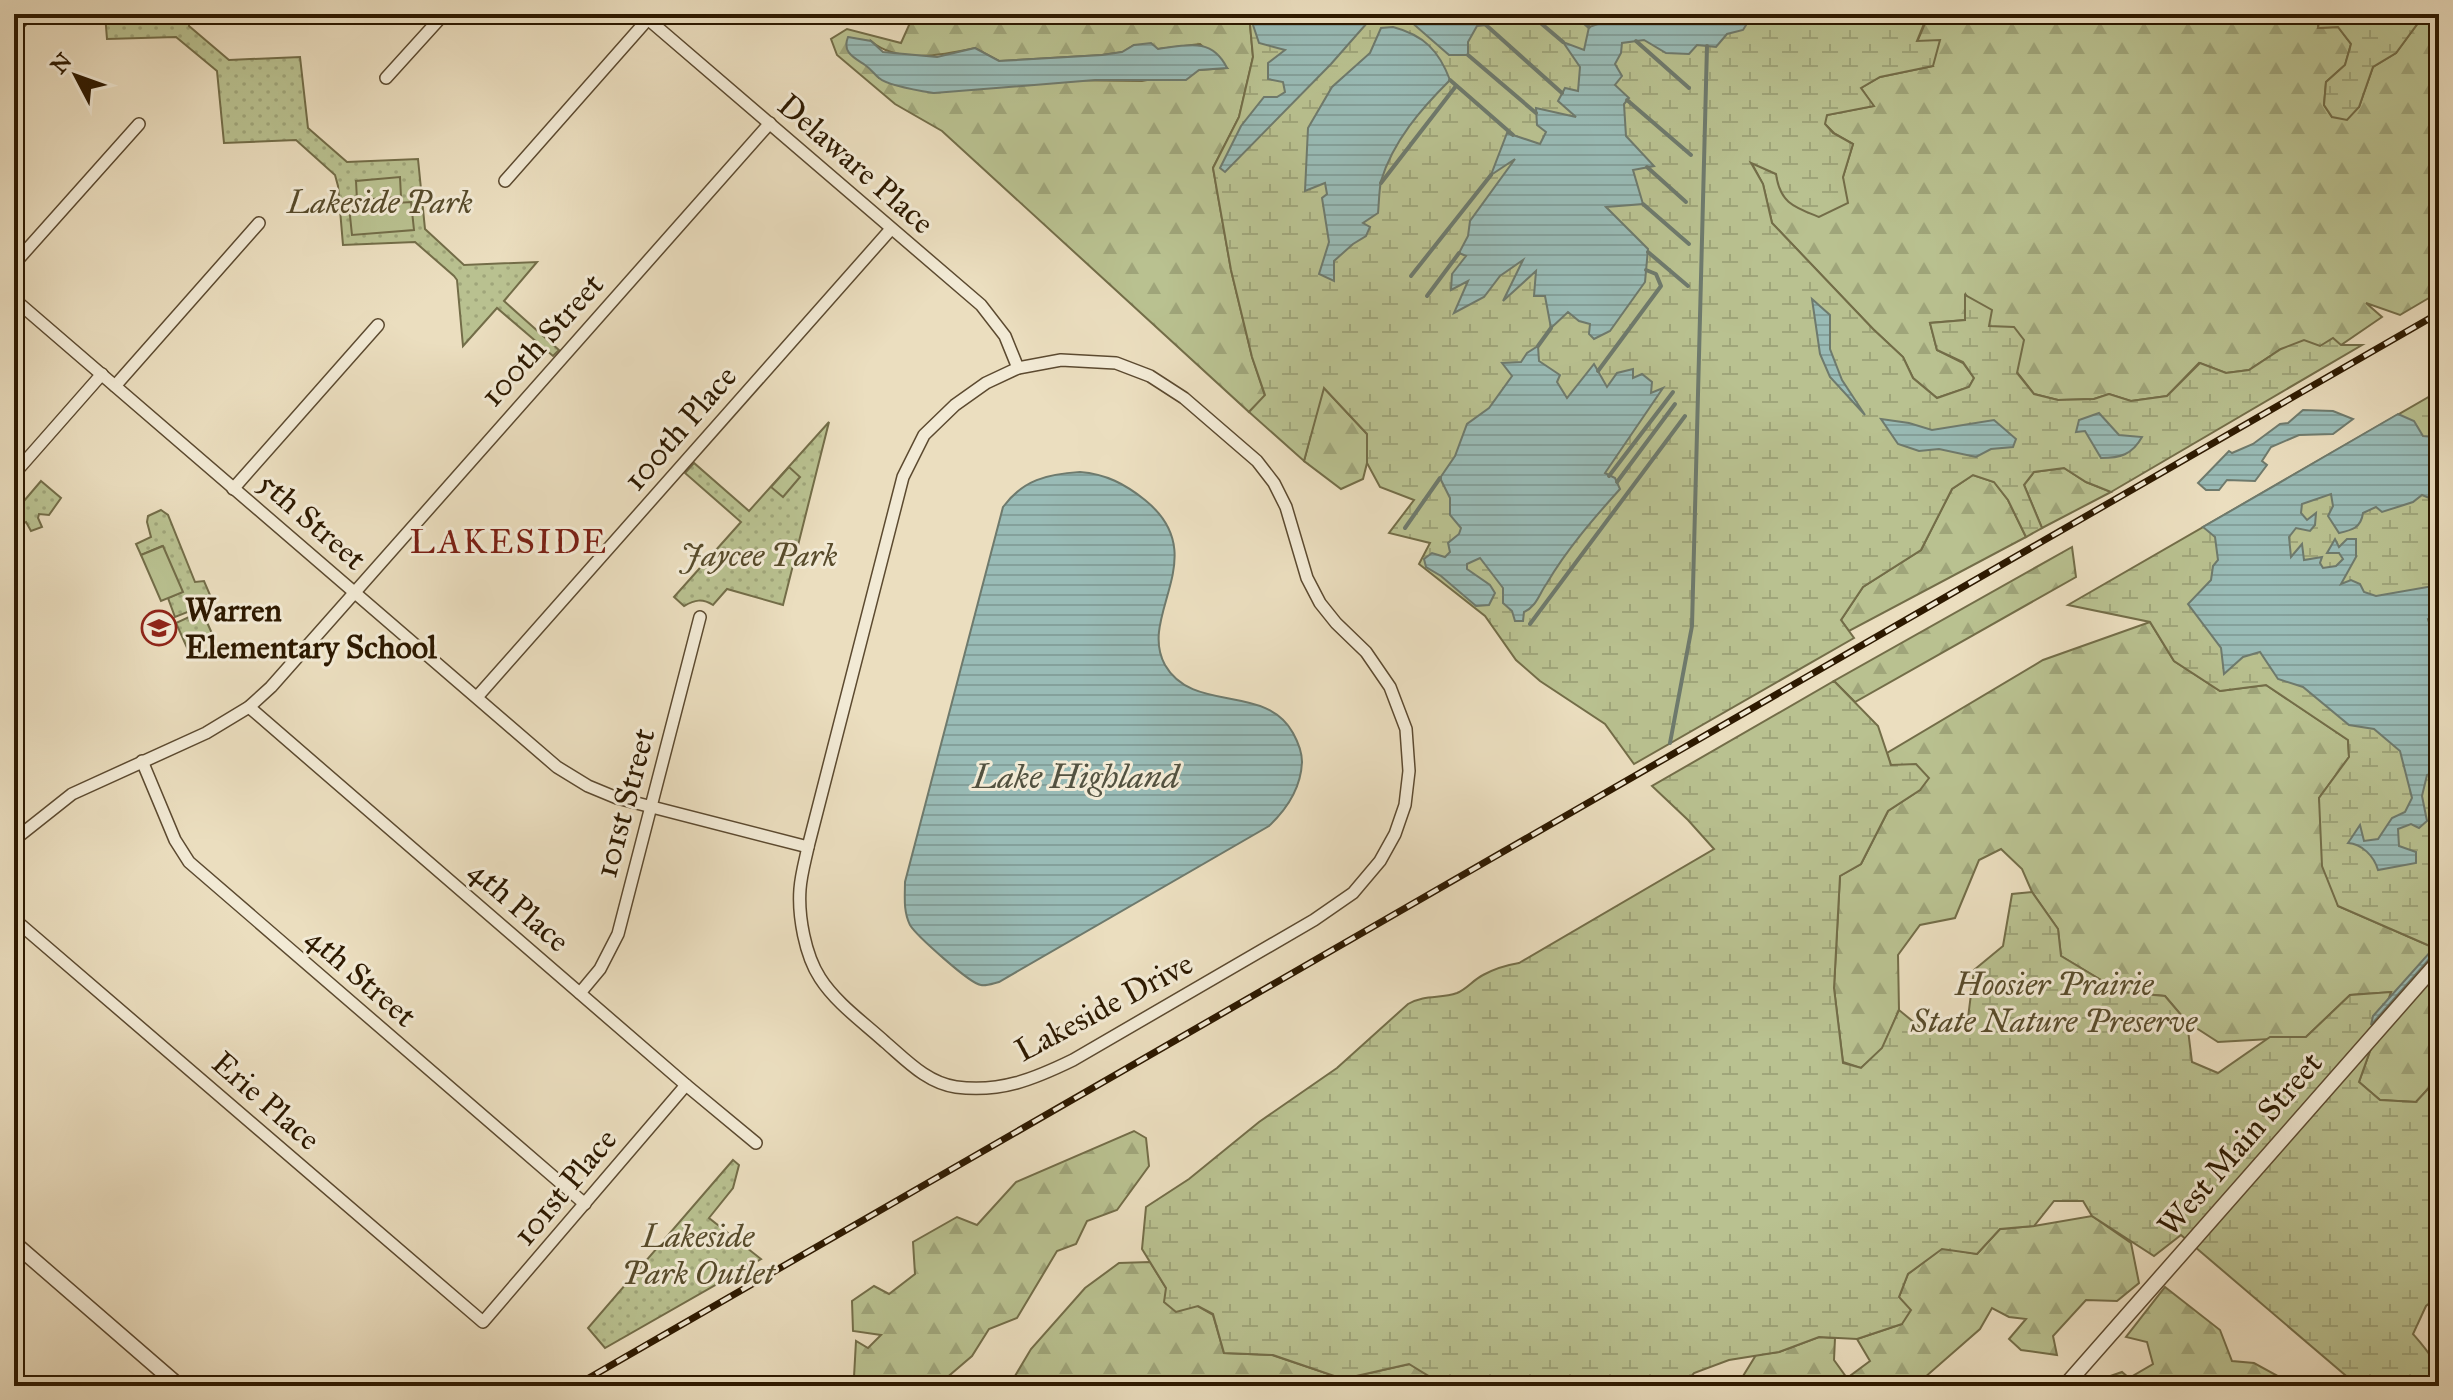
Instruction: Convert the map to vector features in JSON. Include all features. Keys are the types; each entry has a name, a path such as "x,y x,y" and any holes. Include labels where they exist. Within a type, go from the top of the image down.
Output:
{"street":[{"path":"386,78 444,14"},
{"path":"505,181 645,17"},
{"name":"Delaware Place","path":"645,17 981,305 1005,336 1018,368"},
{"name":"100th Street","path":"14,840 72,794 206,733 249,707 286,671 770,123"},
{"path":"14,264 139,124"},
{"path":"115,386 259,223"},
{"name":"100th Place","path":"477,697 891,229"},
{"name":"5th Street","path":"14,299 557,767 588,786 651,807 808,847"},
{"path":"233,489 378,325"},
{"name":"Lakeside Drive","path":"1061,360 1116,363 1150,376 1184,398 1257,461 1274,483 1286,507 1307,578 1320,603 1366,652 1390,687 1406,729 1409,771 1405,805 1395,834 1380,861 1353,893 1314,920 1073,1060 1034,1079 1007,1087 981,1089 952,1086 920,1073 843,1005 819,977 809,953 802,922 800,891 808,847 903,477 924,435 955,405 986,383 1018,368 1061,360"},
{"path":"14,474 102,374"},
{"name":"101st Street","path":"580,993 600,969 618,934 700,617"},
{"name":"4th Place","path":"249,707 756,1143"},
{"name":"4th Street","path":"142,761 175,840 189,862 585,1204"},
{"name":"Erie Place","path":"14,919 483,1322"},
{"name":"West Main Street","path":"2065,1386 2439,961"},
{"name":"101st Place","path":"483,1322 686,1085"},
{"path":"14,1243 179,1386"}],"green space":[{"name":"Lakeside Park","path":"105,14 189,14 189,26 229,60 300,57 308,128 347,162 418,159 425,229 464,265 537,262 504,301 559,350 553,356 497,308 463,346 457,280 454,276 415,242 343,245 335,175 296,140 224,143 217,71 176,37 107,39"},
{"path":"914,14 1249,14 1253,57 1239,117 1213,168 1231,270 1265,396 1249,412 942,131 895,104 837,55 831,39 847,29 901,43","holes":["871,41 894,53 921,56 975,48 999,61 1102,55 1123,52 1134,45 1158,49 1200,44 1227,68 1142,81 879,78 875,72"]},
{"path":"1249,14 1928,14 1917,41 1940,40 1933,66 1880,77 1861,88 1874,106 1827,115 1825,124 1833,133 1853,144 1843,177 1848,203 1819,217 1795,207 1781,192 1776,174 1751,163 1763,184 1772,223 1903,357 1913,378 1937,398 1969,387 1974,378 1963,362 1937,350 1930,323 1965,320 1965,295 1992,310 1989,326 2014,327 2024,340 2017,373 2034,394 2058,400 2094,399 2109,394 2131,401 2167,396 2200,363 2226,373 2249,370 2281,349 2304,340 2320,346 2333,338 2341,345 2362,345 2111,492 2086,482 2064,468 2034,472 2024,485 2042,528 2026,537 2008,500 1994,482 1973,475 1952,489 1921,550 1863,587 1841,620 1854,638 1634,764 1605,724 1540,681 1516,660 1485,616 1419,564 1430,543 1389,533 1414,500 1380,487 1367,463 1367,434 1324,388 1304,461 1249,412 1265,395 1252,357 1231,270 1213,168 1239,117 1253,57"},
{"path":"1929,14 2320,14 2318,28 2338,27 2351,44 2345,65 2326,82 2324,105 2332,117 2359,107 2373,67 2396,53 2421,19 2439,14 2439,292 2400,315 2366,303 2382,317 2341,345 2281,349 2249,370 2226,373 2199,363 2167,396 2131,401 2109,394 2094,399 2058,400 2034,394 1966,295 1966,320 1930,323 1937,350 1963,363 1974,378 1969,387 1937,398 1913,378 1903,357 1772,223 1763,184 1751,162 1776,174 1843,177 1853,144 1824,123 1827,115 1873,106 1861,88 1880,77 1933,66 1917,42"},
{"path":"2320,14 2432,14 2421,19 2396,53 2373,67 2359,107 2347,120 2332,117 2324,105 2326,82 2345,65 2351,44 2338,27 2318,28"},
{"path":"400,177 401,197 357,200 356,181"},
{"path":"411,202 414,230 352,235 349,206"},
{"path":"1323,387 1368,435 1363,479 1341,489 1304,461"},
{"path":"2439,391 2439,950 2338,906 2322,866 2319,798 2349,757 2348,740 2266,685 2220,691 2174,661 2150,622 2068,605"},
{"name":"Jaycee Park","path":"829,422 783,605 727,589 713,605 698,601 684,606 674,597 741,522 685,473 694,463 749,511"},
{"path":"789,467 800,477 783,497 771,487"},
{"path":"2064,468 2086,482 2111,492 2042,528 2024,485 2034,472"},
{"path":"1973,475 1994,482 2008,500 2026,537 1849,631 1841,620 1863,587 1921,550 1952,489"},
{"path":"41,481 61,498 49,515 39,514 42,527 31,531 26,522 14,527 14,508 18,508"},
{"path":"161,510 168,515 195,582 204,581 213,602 175,617 168,598 182,592 162,546 141,555 136,544 151,537 148,516"},
{"path":"163,546 183,592 161,601 141,555"},
{"path":"2072,547 2076,577 1855,702 1834,681"},
{"path":"202,611 214,638 188,650 176,623"},
{"path":"2150,622 2174,661 2220,691 2266,685 2348,740 2349,757 2319,798 2338,906 2439,950 2439,1077 2416,1102 2380,1100 2359,1082 2391,992 2350,995 2306,1037 2218,1042 2187,1022 2165,996 2121,992 2061,956 2058,929 2032,892 2022,869 2001,849 1979,860 1955,918 1920,925 1898,955 1899,1010 1883,1048 1861,1068 1843,1062 1834,988 1840,876 1861,864 1888,811 1920,790 1891,766 1887,753 2043,660"},
{"name":"Hoosier Prairie State Nature Preserve","path":"1834,681 1878,726 1891,765 1916,764 1929,778 1920,790 1888,811 1861,864 1840,876 1834,988 1843,1063 1861,1068 1882,1048 1899,1010 1927,1033 1968,1018 1974,970 2003,946 2012,894 2032,892 2058,929 2061,956 2121,992 2165,996 2187,1022 2192,1062 2218,1073 2270,1037 2306,1037 2350,995 2391,992 2359,1082 2380,1100 2416,1102 2439,1077 2439,1296 2426,1306 2413,1334 2434,1364 2439,1386 2358,1386 2181,1235 2154,1256 2092,1216 2083,1201 2054,1201 2034,1226 2000,1229 1977,1254 1942,1249 1908,1274 1899,1297 1911,1310 1902,1324 1857,1339 1819,1337 1779,1352 1729,1360 1694,1373 1683,1386 1466,1386 1437,1381 1409,1364 1343,1379 1273,1355 1224,1353 1213,1314 1198,1306 1176,1312 1164,1302 1166,1288 1142,1249 1146,1207 1189,1179 1259,1122 1337,1068 1408,1004 1457,993 1487,973 1519,963 1714,849 1652,786"},
{"path":"1134,1131 1146,1138 1149,1166 1117,1210 1087,1221 1076,1244 1057,1251 1017,1318 989,1329 972,1356 937,1386 858,1386 854,1377 856,1341 868,1348 881,1335 853,1331 852,1301 874,1286 889,1294 915,1274 913,1242 957,1217 977,1225 1016,1182"},
{"name":"Lakeside Park Outlet","path":"733,1160 739,1165 733,1188 709,1218 761,1259 605,1348 588,1328"},
{"path":"2092,1216 2131,1243 2139,1283 2117,1301 2086,1300 2053,1336 2057,1355 2021,1350 2009,1339 2026,1319 2009,1317 1992,1308 1980,1329 1924,1378 1920,1386 1724,1386 1740,1381 1756,1355 1779,1352 1819,1337 1835,1338 1834,1360 1847,1378 1870,1361 1857,1339 1902,1324 1899,1297 1908,1274 1942,1248 1977,1254 2000,1229"},
{"path":"1150,1262 1166,1288 1213,1315 1224,1353 1272,1355 1343,1379 1410,1364 1437,1381 1466,1386 1009,1386 1031,1349 1085,1288 1119,1263"},
{"path":"2165,1287 2220,1330 2232,1361 2254,1363 2296,1386 2082,1386 2122,1372 2129,1378 2153,1364 2147,1342 2126,1337"}],"water":[{"path":"1255,14 1375,14 1331,64 1225,172 1220,168 1241,126 1264,97 1277,97 1285,92 1283,82 1268,79 1268,63 1285,50 1259,43 1253,25"},
{"path":"1412,14 1484,14 1486,25 1477,26 1468,42 1468,55 1449,55 1410,21"},
{"path":"1599,14 1753,14 1743,30 1727,34 1716,47 1697,45 1689,54 1666,53 1644,40 1622,43 1615,64 1622,76 1615,85 1629,98 1624,104 1626,136 1654,166 1633,170 1643,204 1606,207 1648,249 1645,282 1610,331 1594,339 1589,334 1590,324 1579,321 1568,312 1551,328 1545,296 1534,296 1536,271 1503,301 1523,260 1500,276 1484,297 1454,313 1468,281 1451,290 1452,274 1466,256 1459,253 1468,236 1470,221 1515,159 1491,175 1507,133 1540,144 1546,132 1537,125 1536,108 1576,117 1558,101 1565,88 1578,91 1580,67 1563,42 1584,50 1589,27 1598,24"},
{"path":"1381,28 1404,30 1429,46 1450,80 1400,139 1381,181 1378,213 1363,223 1370,227 1366,236 1334,261 1334,281 1319,274 1329,242 1322,198 1327,194 1325,183 1305,191 1308,128 1332,87 1370,53"},
{"path":"848,37 871,41 883,52 937,57 975,48 999,61 1102,55 1151,43 1158,49 1198,45 1214,51 1227,68 1199,70 1186,80 1095,80 934,93 883,81 850,54 846,47"},
{"path":"1812,299 1830,315 1830,349 1842,380 1865,415 1830,377 1820,354"},
{"path":"1538,346 1539,361 1560,375 1557,382 1567,398 1594,364 1607,387 1617,373 1633,369 1633,378 1642,374 1652,382 1651,393 1663,388 1605,473 1615,478 1620,489 1572,546 1535,603 1524,612 1523,621 1515,621 1512,611 1503,603 1503,588 1480,558 1467,564 1467,569 1490,585 1495,593 1489,605 1476,606 1426,567 1424,559 1432,553 1445,557 1450,552 1448,543 1459,534 1461,528 1450,515 1450,498 1440,478 1455,456 1467,424 1489,408 1512,376 1502,363 1521,362 1527,353"},
{"path":"2303,410 2333,411 2353,419 2333,434 2299,435 2271,447 2262,461 2267,465 2255,481 2227,480 2219,490 2206,490 2198,483 2229,451 2232,453 2253,444"},
{"path":"2099,413 2119,435 2142,437 2130,452 2101,458 2085,431 2076,432 2079,420"},
{"path":"2398,414 2414,421 2423,436 2439,435 2439,502 2422,495 2413,502 2382,512 2376,507 2363,513 2355,528 2339,533 2328,516 2333,506 2331,494 2302,504 2301,513 2307,520 2316,513 2315,525 2310,531 2296,528 2289,537 2291,557 2302,544 2304,560 2322,557 2320,563 2323,568 2336,566 2343,559 2339,553 2327,553 2335,539 2339,547 2347,539 2356,539 2356,557 2341,584 2351,580 2360,584 2364,592 2376,596 2433,586 2439,590 2439,615 2428,619 2431,629 2439,630 2439,771 2427,775 2422,796 2427,821 2419,828 2411,824 2398,829 2399,846 2416,852 2416,863 2378,870 2367,852 2348,843 2360,825 2364,841 2378,839 2392,818 2405,812 2412,798 2400,751 2374,729 2349,725 2303,687 2278,679 2260,652 2243,657 2224,674 2221,648 2188,604 2211,580 2213,566 2218,560 2215,537 2203,527"},
{"path":"1881,419 1932,430 1994,420 2016,439 2013,447 1991,449 1976,457 1939,449 1919,451 1898,444"},
{"name":"Lake Highland","path":"1080,472 1098,475 1122,485 1145,500 1165,521 1173,542 1174,564 1160,626 1159,646 1165,665 1177,680 1193,689 1248,702 1266,708 1281,718 1298,743 1301,771 1292,797 1269,826 999,982 981,985 966,977 910,925 905,909 905,882 1003,507 1019,490 1037,480"},
{"path":"2439,942 2439,948 2371,1025 2373,1016"}],"waterway":[{"path":"1530,14 1563,42"},
{"path":"1574,14 1589,27"},
{"path":"1486,25 1562,93"},
{"path":"1636,41 1689,88"},
{"path":"1670,743 1692,626 1707,46"},
{"path":"1468,55 1536,113"},
{"path":"1450,80 1513,135"},
{"path":"1381,183 1456,86"},
{"path":"1627,100 1691,155"},
{"path":"1647,167 1686,202"},
{"path":"1411,276 1491,175"},
{"path":"1643,204 1689,244"},
{"path":"1648,252 1688,286"},
{"path":"1427,296 1459,253"},
{"path":"1598,371 1661,286 1656,274 1646,270"},
{"path":"1538,346 1551,328"},
{"path":"1609,476 1673,392"},
{"path":"1617,482 1675,404"},
{"path":"1530,624 1685,416"},
{"path":"1405,528 1440,478"}],"railway":[{"path":"575,1386 2439,313"}],"place":[{"name":"Warren Elementary School","path":"159,628"}],"district":[{"name":"LAKESIDE","path":"509,541"}]}
